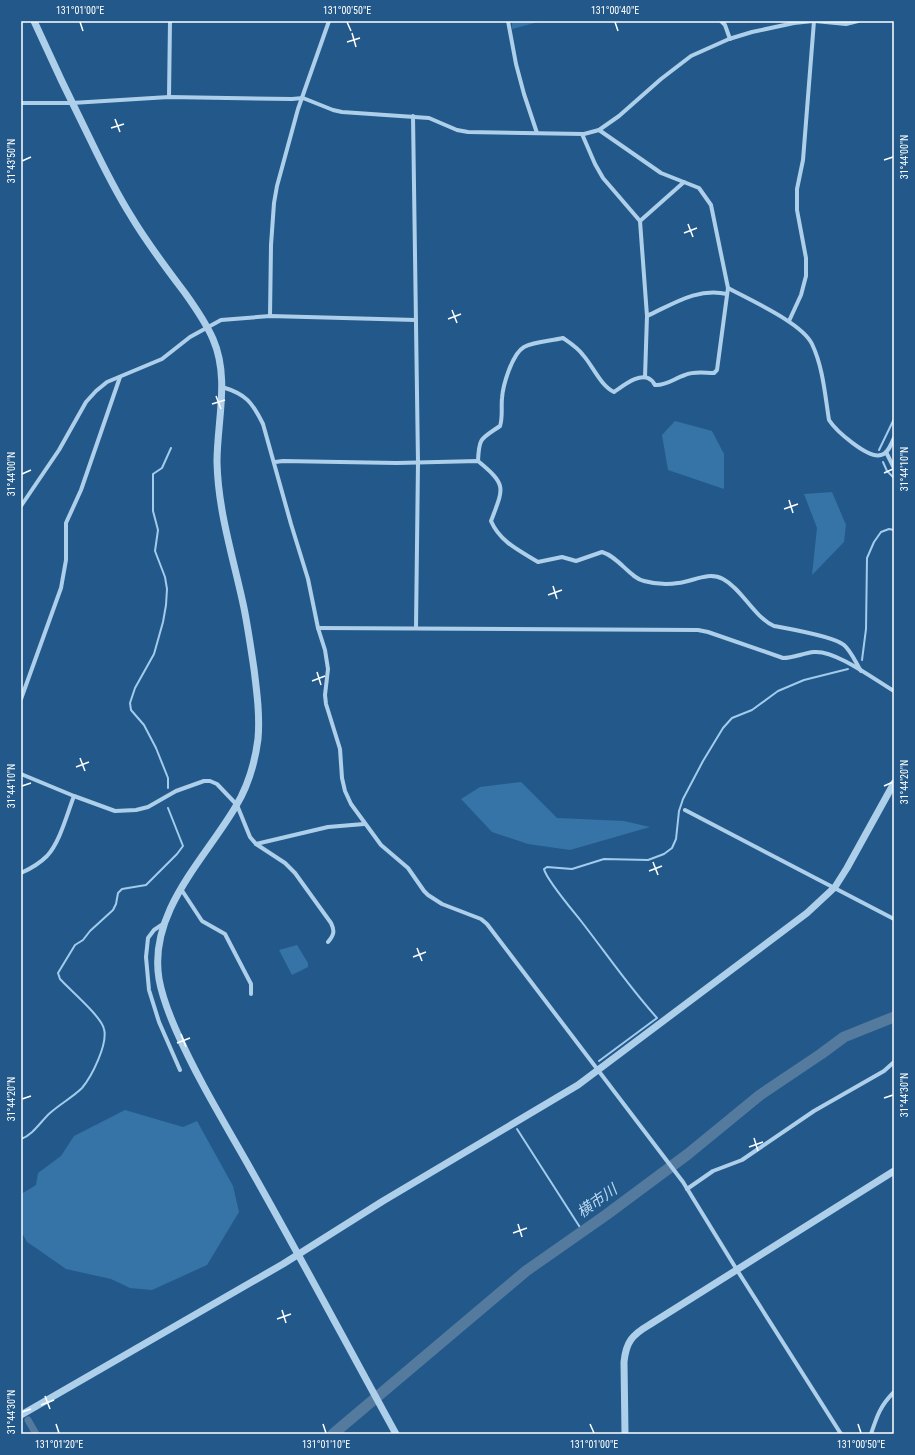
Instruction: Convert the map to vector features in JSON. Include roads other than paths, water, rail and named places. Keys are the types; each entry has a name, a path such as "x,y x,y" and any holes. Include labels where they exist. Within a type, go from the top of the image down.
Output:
{"street":[{"path":"34,21 72,103 121,200 132,219 208,327 221,361 222,387 217,461 220,498 247,626 259,724 256,751 250,774 237,805 181,889 164,924 158,950 157,967 159,982 172,1020 199,1077 396,1434"},
{"path":"169,97 170,21"},
{"path":"270,316 271,245 274,203 277,186 302,98 329,21"},
{"path":"508,21 516,64 536,133"},
{"path":"721,21 725,25 730,39"},
{"path":"21,103 72,103 169,97 292,100 302,98 342,112 428,118 457,130 468,132 582,134 599,130 619,116 661,79 691,56 730,39 766,29 814,21 846,24 858,21"},
{"path":"789,322 801,295 806,276 806,258 797,210 797,189 803,160 814,21"},
{"path":"413,116 418,462 416,628"},
{"path":"478,462 478,446 482,438 500,426 502,419 502,399 506,380 514,358 524,347 563,338 583,354 607,389 614,392 636,378 644,377 652,380 655,385 658,386 664,385 686,374 716,372 728,288 711,205 699,188 661,173 599,130"},
{"path":"582,134 603,178 640,221 647,316 644,377"},
{"path":"640,221 684,182"},
{"path":"728,288 789,322 809,340 818,361 829,420 833,427 842,436 876,456 883,455 894,438"},
{"path":"647,316 690,296 704,292 716,291 727,294"},
{"path":"21,506 59,450 86,402 96,391 107,382 162,358 190,337 221,320 270,316 416,320"},
{"path":"21,699 61,588 66,560 66,523 80,490 120,377"},
{"path":"222,387 235,390 244,396 256,411 263,424 275,462 291,524 308,579 318,628 328,661 326,704 340,749 342,778 345,791 351,804 380,845 408,868 428,895 442,904 481,919 487,924 683,1182 841,1434"},
{"path":"886,452 894,468"},
{"path":"275,462 478,462 495,476 501,487 501,495 491,521 496,531 508,544 538,562 562,557 576,561 602,552 621,564 638,579 644,581 661,584 679,583 708,576 722,578 770,624 833,640 843,644 861,671"},
{"path":"318,628 698,630 708,632 783,658 790,658 814,652 827,653 894,691"},
{"path":"21,774 74,796 115,810 136,810 148,807 176,791 204,781 210,781 217,784 237,805 250,837 256,844 284,863 305,886 334,929 334,935 328,942"},
{"path":"21,1415 201,1312 572,1089 807,913 835,887 894,783"},
{"path":"21,873 31,868 47,856 56,844 74,796"},
{"path":"685,810 835,887 894,920"},
{"path":"256,844 328,826 364,824"},
{"path":"181,889 202,921 225,934 251,984 251,994"},
{"path":"164,924 154,930 148,938 146,956 149,990 159,1022 180,1070"},
{"path":"687,1189 713,1171 742,1160 814,1111 884,1071 894,1062"},
{"path":"626,1434 624,1362 625,1352 633,1336 894,1171"},
{"path":"871,1434 879,1410 894,1392"}],"waterway":[{"path":"879,450 894,419"},
{"path":"168,788 168,778 156,748 144,725 131,710 130,703 135,688 154,654 166,605 167,589 165,577 155,551 158,530 153,511 153,474 162,468 171,448"},
{"path":"883,462 887,471 894,478"},
{"path":"862,660 866,629 867,558 874,542 881,532 889,529 894,530"},
{"path":"599,1061 657,1018 627,982 560,895 544,869 547,867 572,869 604,859 648,860 664,854 672,848 676,839 679,811 683,799 703,761 723,728 732,718 752,710 778,691 804,680 848,669"},
{"path":"21,1139 37,1128 50,1113 82,1088 98,1060 105,1035 102,1024 91,1010 60,979 58,973 75,945 83,940 90,931 113,910 118,893 122,889 146,885 183,846 168,808"},
{"name":"横市川","path":"333,1434 526,1271 606,1215 688,1154 760,1095 844,1037 894,1017"},
{"path":"517,1129 583,1232"},
{"path":"28,1420 36,1434"}]}
